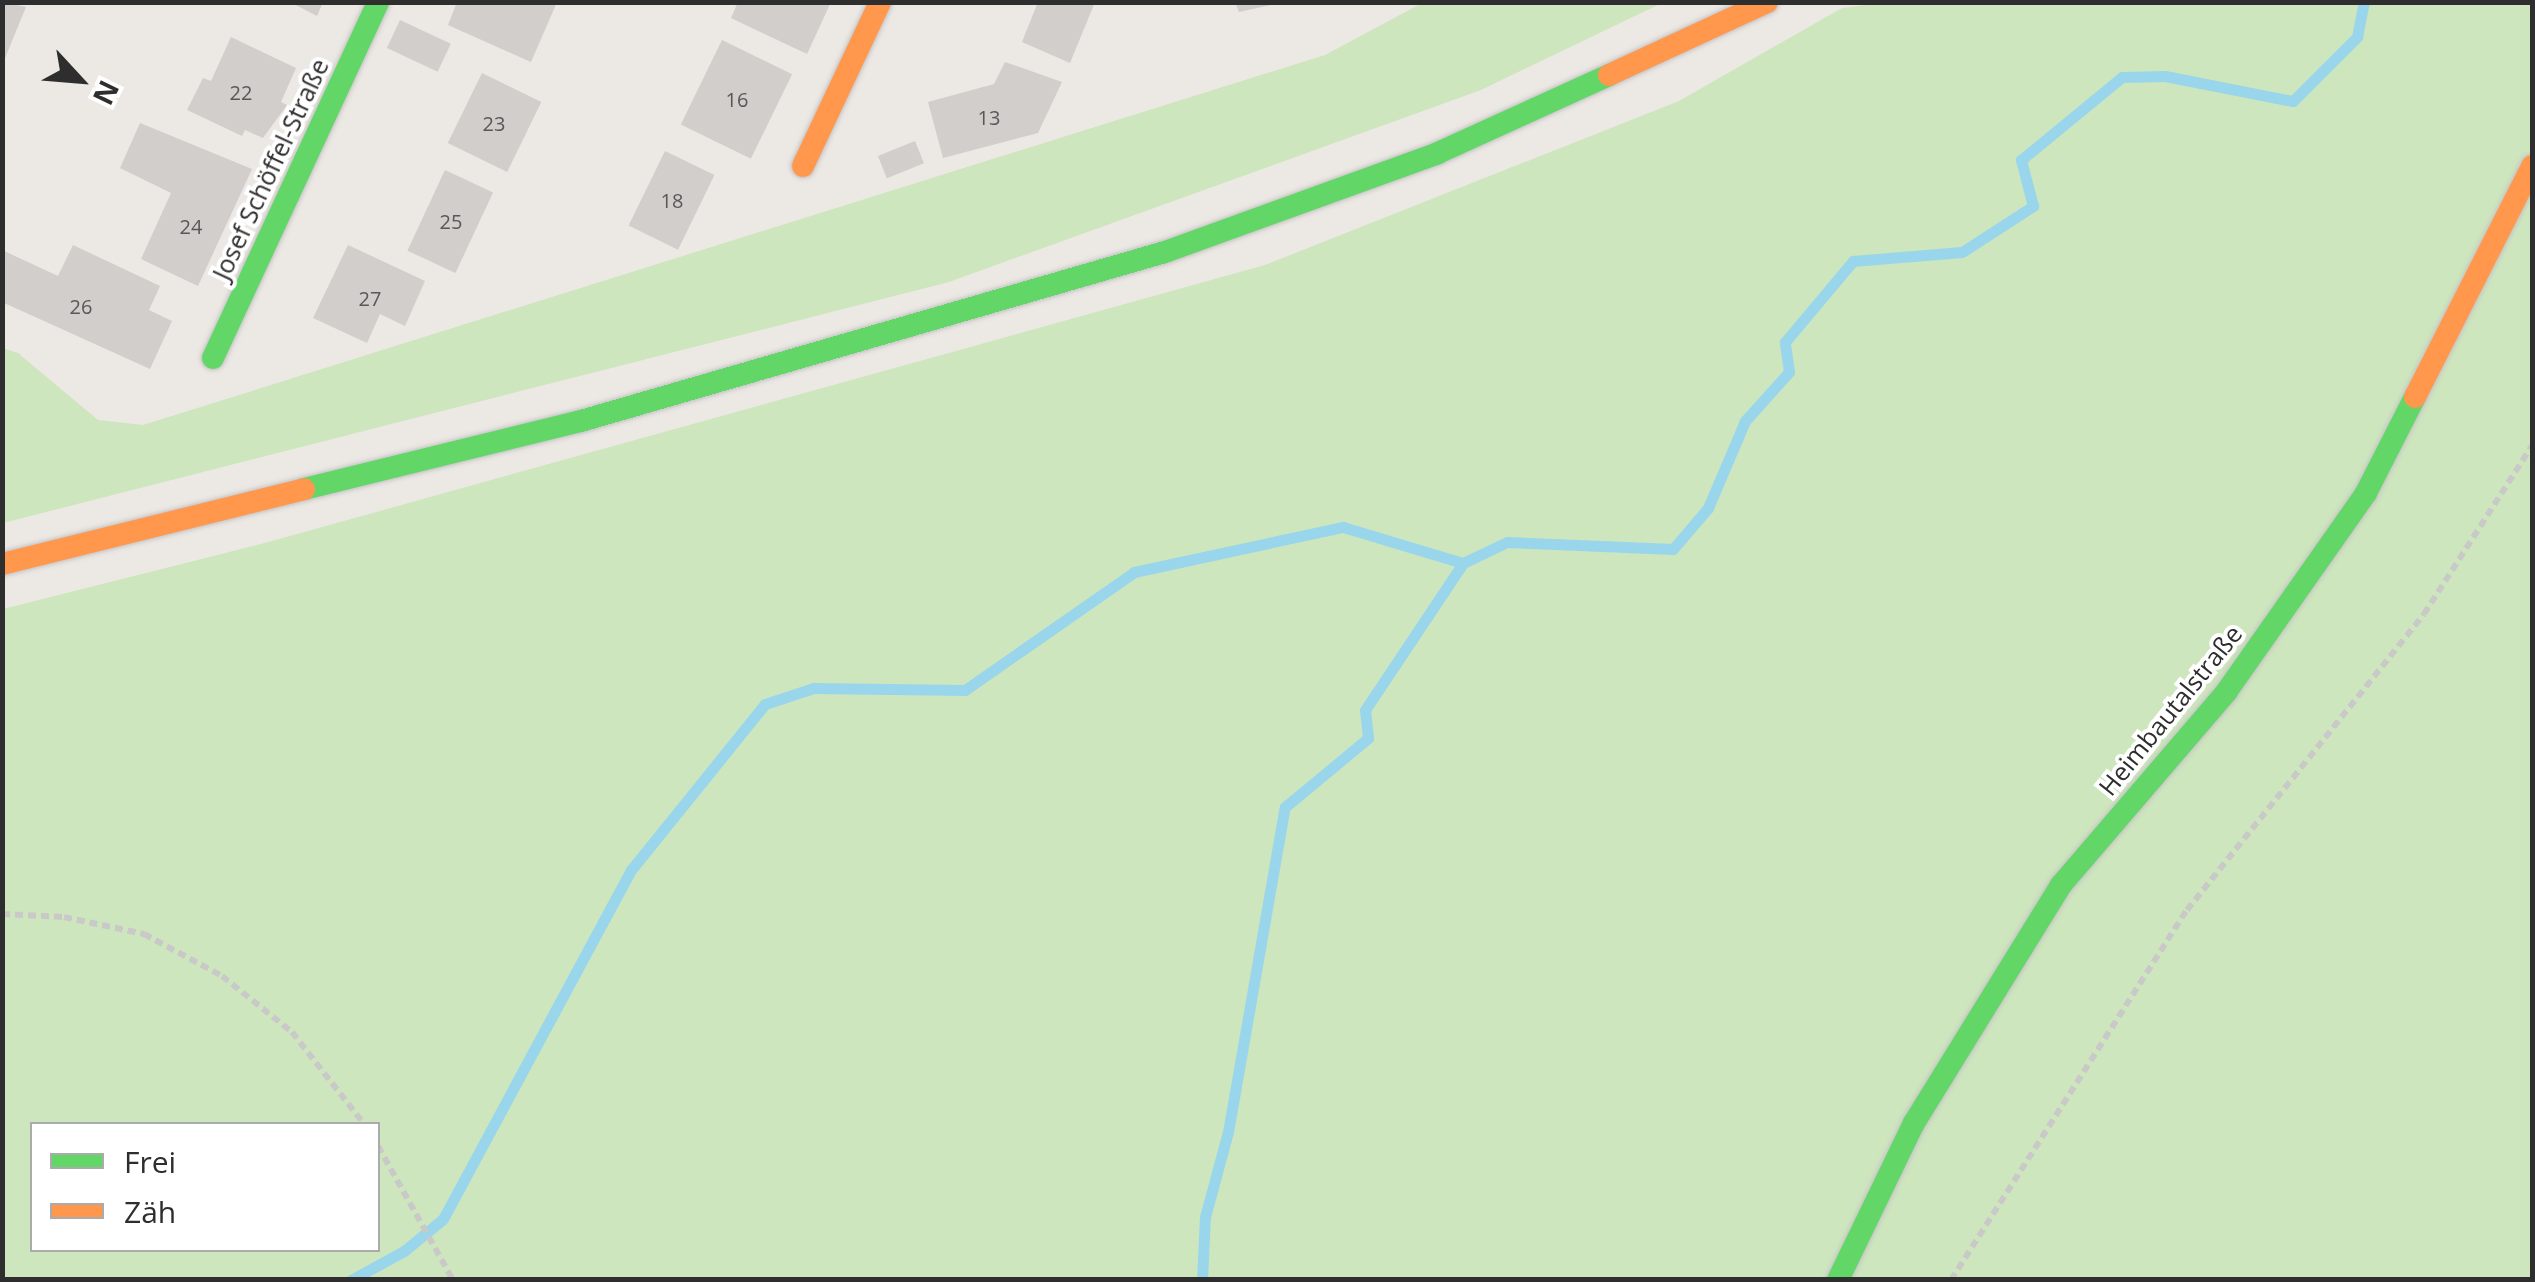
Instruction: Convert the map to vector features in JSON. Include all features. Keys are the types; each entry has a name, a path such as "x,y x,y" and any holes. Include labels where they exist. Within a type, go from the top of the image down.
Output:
{"street":[{"name":"Josef Schöffel-Straße","path":"212,358 378,2"},
{"path":"803,166 880,2"},
{"path":"2,564 581,421 1165,252 1438,154 1766,2"},
{"name":"Heimbautalstraße","path":"1838,1280 1914,1123 2060,886 2228,690 2366,492 2532,166"}],"path":[{"path":"1951,1280 2186,910 2424,614 2532,446"},
{"path":"2,914 64,917 144,934 222,976 292,1032 362,1122"},
{"path":"380,1150 452,1280"}],"green space":[{"path":"1424,2 1662,3 1481,90 949,282 3,523 3,348 18,353 98,420 143,425 1325,55"},
{"path":"1889,2 2532,3 2532,1279 3,1279 3,609 261,544 1265,265 1679,101 1842,8"}],"building":[{"path":"2,2 26,7 3,63 2,63"},
{"path":"290,2 323,2 317,16"},
{"path":"457,2 557,2 531,62 448,25"},
{"path":"738,2 831,2 807,54 731,18"},
{"path":"1038,2 1095,2 1070,63 1022,42"},
{"path":"1235,2 1276,2 1276,4 1239,12"},
{"path":"400,20 451,44 438,72 387,48"},
{"path":"231,37 296,68 281,102 287,105 263,138 245,130 242,136 187,110 203,78 211,81"},
{"path":"722,40 792,74 751,159 681,124"},
{"path":"1005,62 1062,82 1038,133 943,158 928,102 994,84"},
{"path":"482,73 541,102 507,172 448,143"},
{"path":"140,123 252,169 198,286 141,259 171,193 120,168"},
{"path":"915,141 924,163 887,178 878,156"},
{"path":"665,151 714,175 678,250 629,226"},
{"path":"445,170 493,192 455,273 407,251"},
{"path":"73,245 160,286 149,310 172,321 150,369 2,302 2,250 58,276"},
{"path":"348,245 425,281 405,326 380,314 367,343 313,318"}],"waterway":[{"path":"1202,1280 1205,1217 1228,1132 1285,807 1368,738 1365,710 1463,563 1507,542 1673,549 1708,508 1745,421 1789,372 1785,342 1853,261 1962,252 2033,206 2021,160 2122,77 2165,76 2293,101 2357,37 2364,2"},
{"path":"351,1280 404,1251 443,1219 631,870 765,704 814,688 965,690 1134,572 1343,527 1463,563"}],"traffic: fast":[{"path":"213,358 378,2"},
{"path":"304,489 581,421 1165,252 1438,153 1609,75"},
{"path":"1838,1280 1914,1123 2061,885 2227,691 2366,493 2415,397"}],"traffic: slow":[{"path":"803,166 880,2"},
{"path":"1609,75 1767,2"},
{"path":"2415,397 2532,166"},
{"path":"2,564 304,489"}]}
